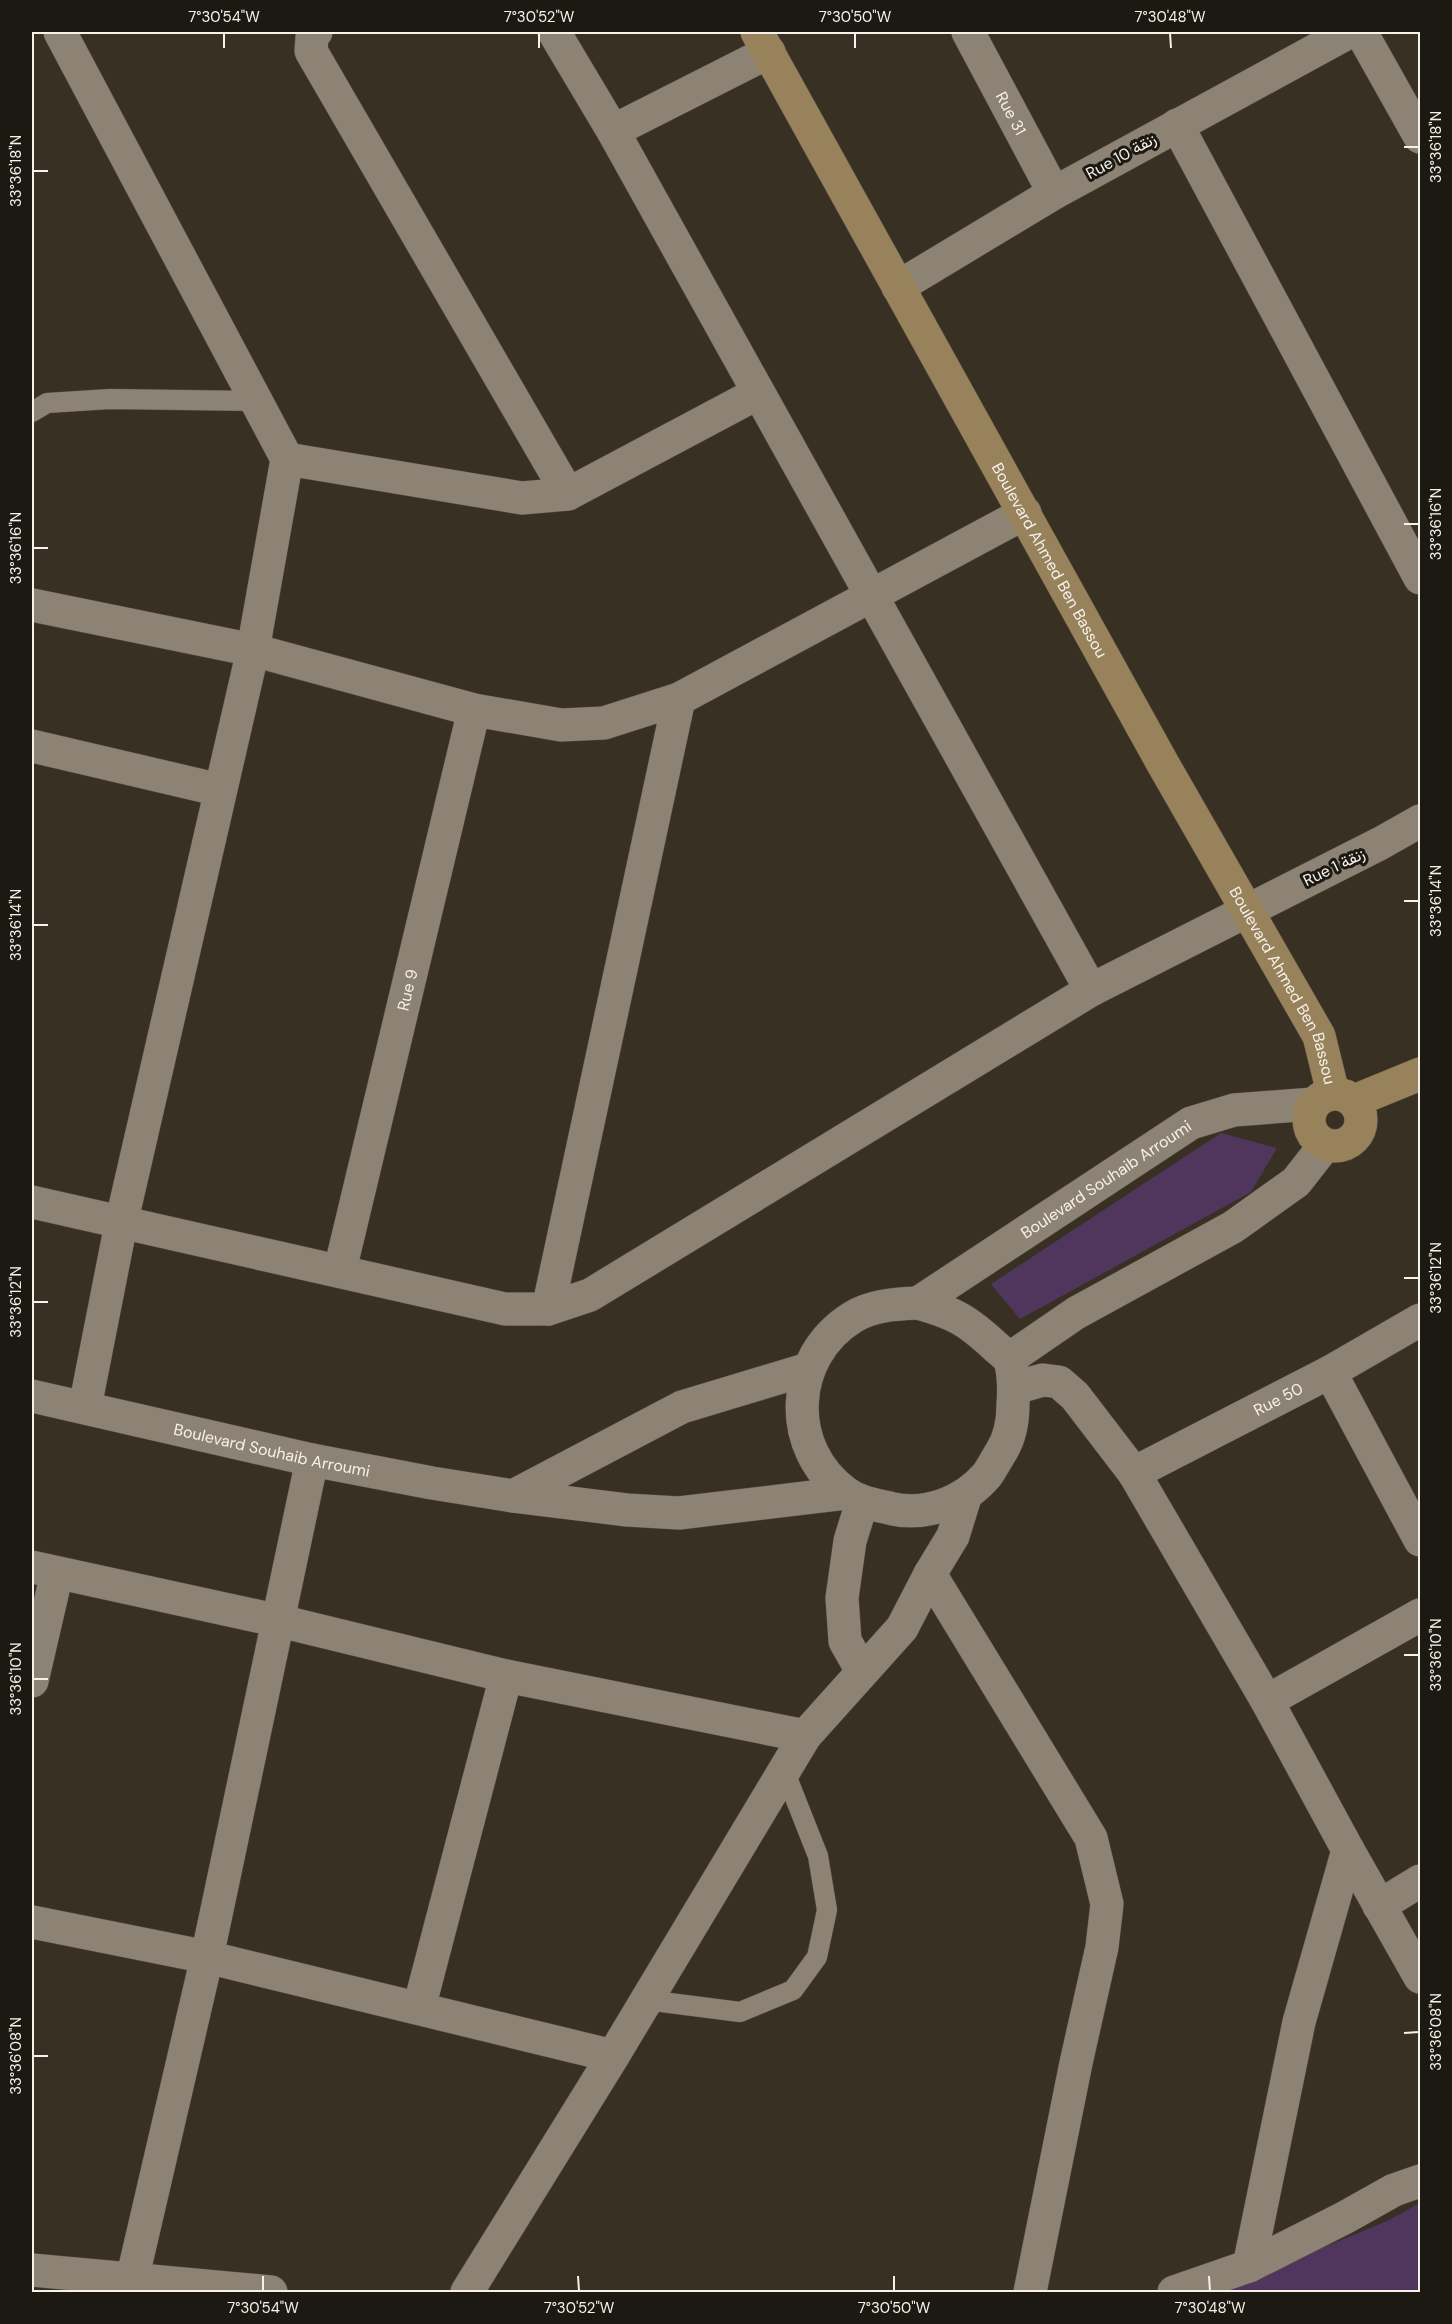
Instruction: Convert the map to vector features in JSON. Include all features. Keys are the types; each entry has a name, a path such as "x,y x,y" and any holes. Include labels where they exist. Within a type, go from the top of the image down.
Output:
{"street":[{"path":"60,32 287,459 253,650 121,1224 85,1407"},
{"path":"316,32 312,37 311,51 568,494"},
{"path":"554,32 613,131 1091,990"},
{"name":"Rue 31","path":"968,32 1054,193"},
{"name":"Rue 10 زنقة","path":"898,287 1054,193 1349,32"},
{"path":"1361,32 1420,136"},
{"path":"613,131 763,42"},
{"name":"Boulevard Ahmed Ben Bassou","path":"763,42 1246,910 1319,1036 1333,1100"},
{"path":"1177,125 1420,578"},
{"path":"287,459 522,498 568,494 758,393"},
{"path":"32,605 253,650 474,710 561,725 604,723 679,699 1025,513"},
{"path":"548,1309 679,699"},
{"name":"Rue 9","path":"340,1270 474,710"},
{"path":"32,746 220,790"},
{"name":"Rue 1 زنقة","path":"32,1202 121,1224 340,1270 505,1308 548,1309 590,1295 1091,990 1420,821"},
{"name":"Boulevard Souhaib Arroumi","path":"918,1303 1191,1123 1234,1110 1333,1100 1420,1074"},
{"path":"1333,1100 1360,1110 1362,1120 1360,1130 1346,1144 1335,1147 1325,1145 1317,1140 1308,1123 1333,1100"},
{"path":"1012,1374 1076,1313 1233,1227 1296,1182 1325,1145"},
{"path":"918,1303 950,1312 977,1329 1012,1374 1013,1418 1004,1448 987,1475 966,1494 937,1508 907,1512 854,1498 821,1469 805,1438 801,1403 808,1369 826,1339 853,1317 886,1305 918,1303"},
{"name":"Rue 50","path":"1134,1473 1330,1371 1420,1320"},
{"path":"513,1496 682,1407 808,1369"},
{"path":"1330,1371 1420,1540"},
{"path":"1012,1374 1059,1382 1075,1396 1134,1473 1267,1701 1420,1977"},
{"name":"Boulevard Souhaib Arroumi","path":"32,1396 312,1460 513,1496 627,1510 680,1513 854,1498"},
{"path":"132,2280 207,1957 280,1621 312,1460"},
{"path":"467,2292 613,2056 805,1736 902,1628 953,1536 966,1494"},
{"path":"854,1498 842,1598 845,1641 862,1671"},
{"path":"32,1681 44,1570 280,1621 506,1676 805,1736"},
{"path":"930,1574 1091,1838 1107,1904 1102,1947 1030,2292"},
{"path":"1267,1701 1420,1615"},
{"path":"419,2008 506,1676"},
{"path":"1249,2266 1299,2022 1348,1850"},
{"path":"1379,1905 1420,1881"},
{"path":"32,1922 207,1957 613,2056"},
{"path":"1174,2292 1249,2266 1394,2190 1420,2181"},
{"path":"32,2270 271,2292"}],"lane":[{"path":"32,412 47,403 110,399 256,401"},
{"path":"646,2000 740,2012 793,1990 817,1957 827,1910 818,1856 784,1770"}],"shaded area":[{"path":"1221,1133 1277,1148 1251,1192 1020,1319 991,1284"},
{"path":"1420,2203 1420,2292 1217,2292 1387,2221"}]}
